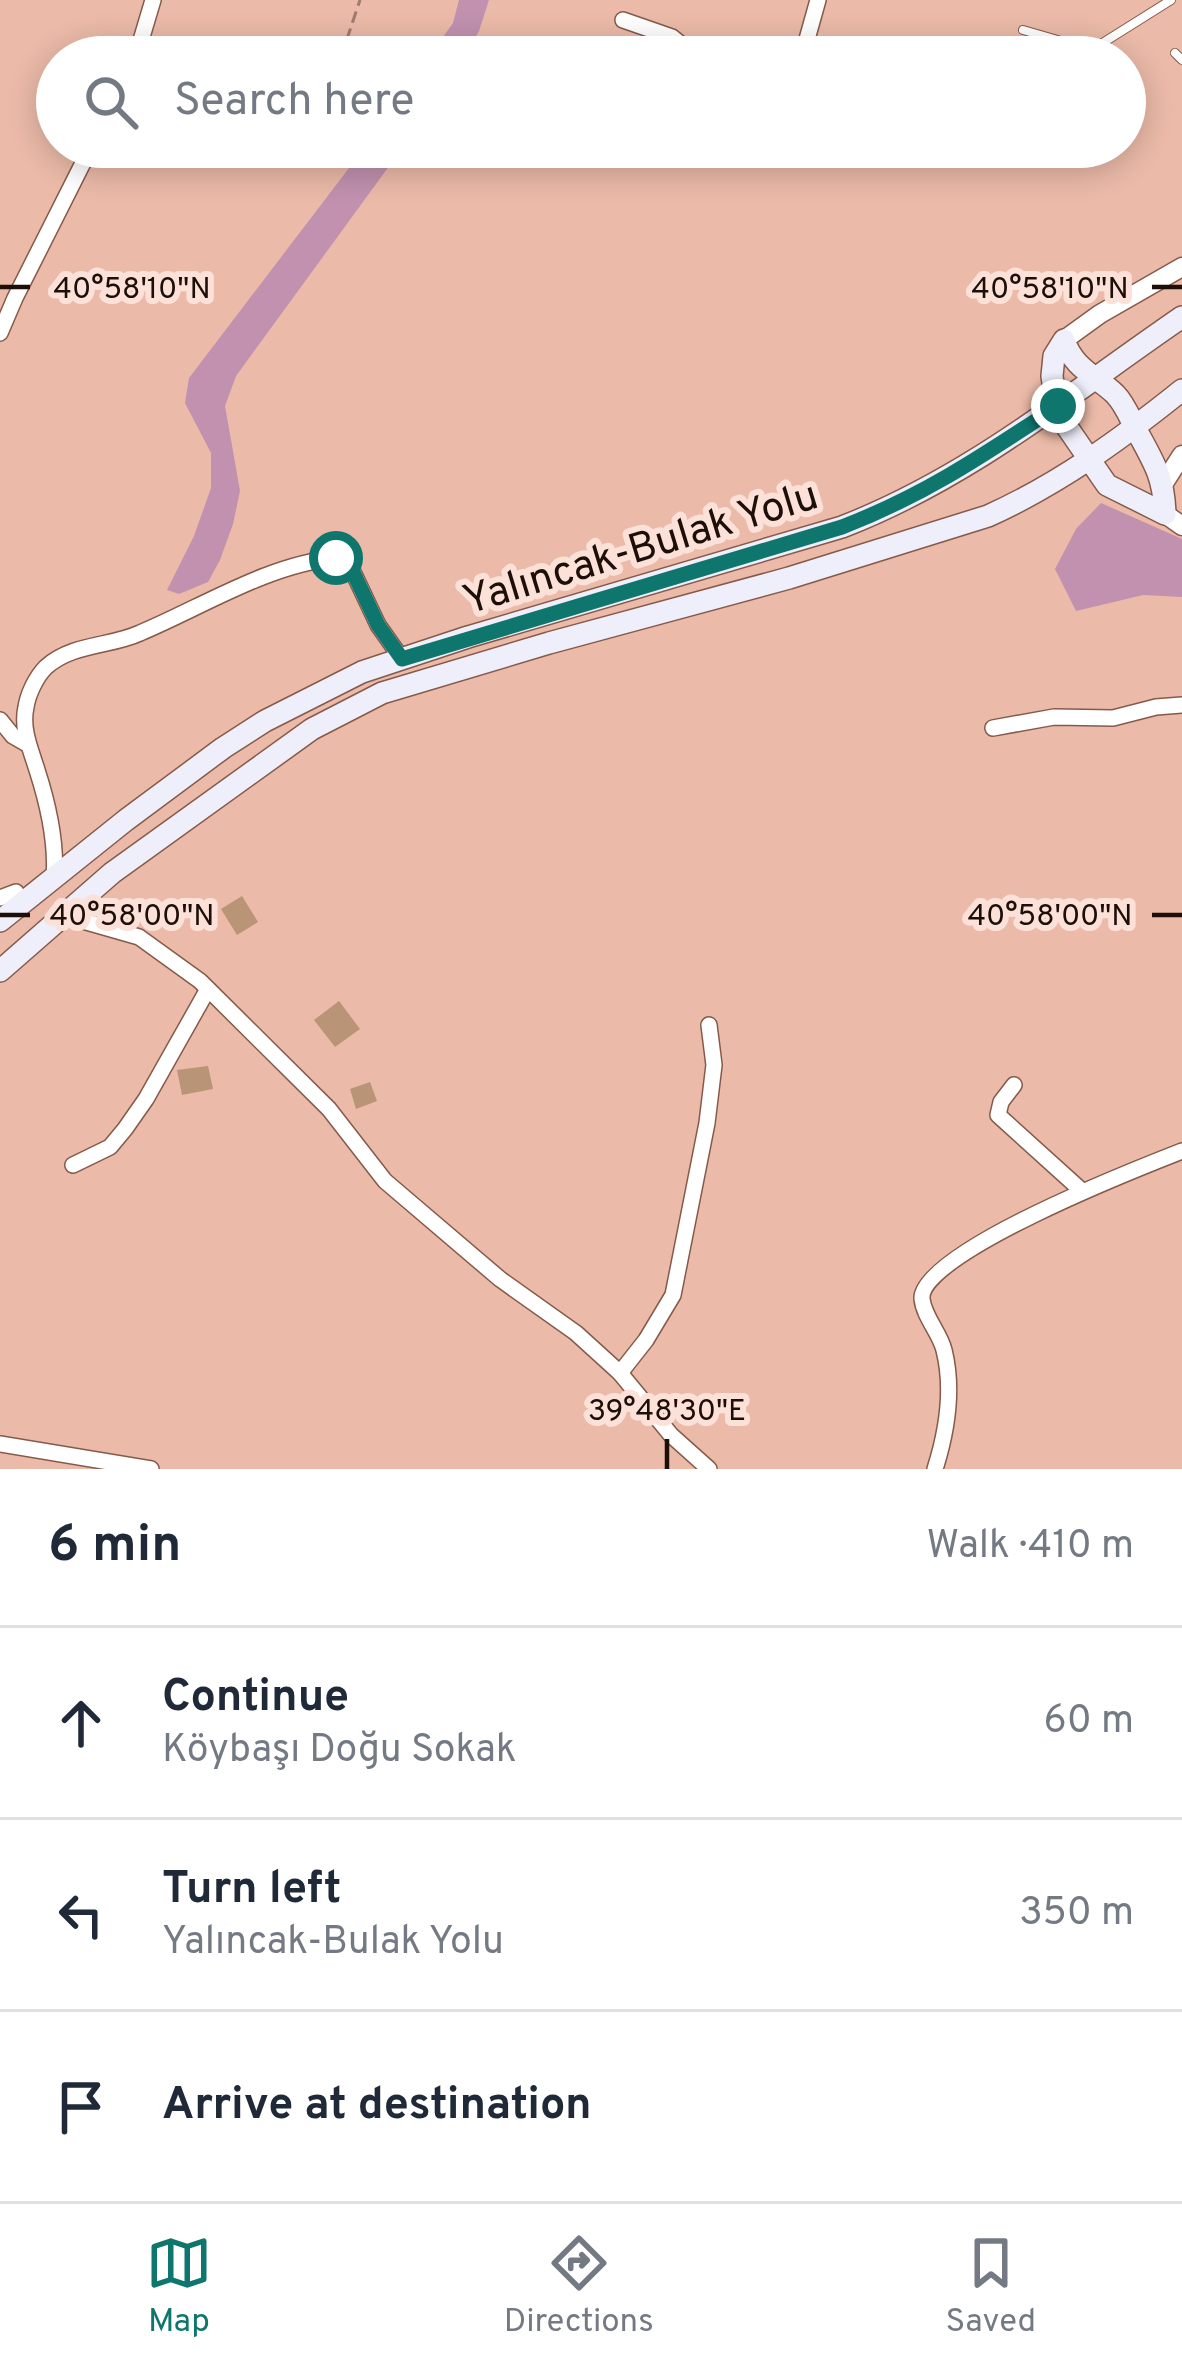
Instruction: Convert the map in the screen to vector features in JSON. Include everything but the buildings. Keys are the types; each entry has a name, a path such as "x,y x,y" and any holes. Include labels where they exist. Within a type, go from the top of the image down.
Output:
{"main road":[{"name":"Yalıncak-Bulak Yolu","path":"0,921 126,820 265,721 362,672 892,508 938,484 1058,406 1182,317"},
{"path":"1064,340 1070,355 1119,398 1156,463 1173,520"},
{"path":"1064,340 1052,365 1055,398 1065,424 1108,484 1173,520"},
{"name":"Yalıncak-Bulak Yolu","path":"0,971 112,873 312,729 382,692 988,516 1092,458 1182,390"}],"street":[{"path":"142,36 153,0"},
{"path":"808,36 818,0"},
{"path":"623,20 667,36"},
{"path":"0,333 80,168"},
{"path":"1064,340 1182,267"},
{"path":"1162,486 1182,454"},
{"path":"54,878 50,814 27,744 25,710 36,680 48,665 85,646 136,635 310,560 336,558 353,572 378,625 402,659"},
{"path":"993,728 1054,717 1113,718 1182,705"},
{"path":"0,720 27,744"},
{"path":"69,910 83,921 140,937 208,988 329,1109 385,1181 500,1279 576,1333 709,1469"},
{"path":"74,1165 110,1147 124,1130 208,988"},
{"path":"620,1373 674,1295 707,1124 714,1065 709,1025"},
{"path":"1014,1084 998,1115 1082,1191"},
{"path":"935,1469 949,1409 949,1380 944,1347 922,1299 926,1284 951,1260 1082,1191 1182,1150"},
{"path":"0,1444 151,1469"}],"lane":[{"path":"1114,36 1171,0"},
{"path":"1023,30 1044,36"}],"path":[{"path":"348,36 360,0"}],"shaded area":[{"path":"459,0 489,0 476,36 444,36"},
{"path":"349,168 388,168 236,376 225,406 240,491 233,524 208,582 179,594 167,590 211,488 211,453 185,403 189,378"},
{"path":"1101,503 1182,539 1182,597 1143,595 1076,611 1055,569 1076,529"}],"route":[{"path":"336,558 353,572 378,625 402,659 892,508 938,484 1058,406"}]}
